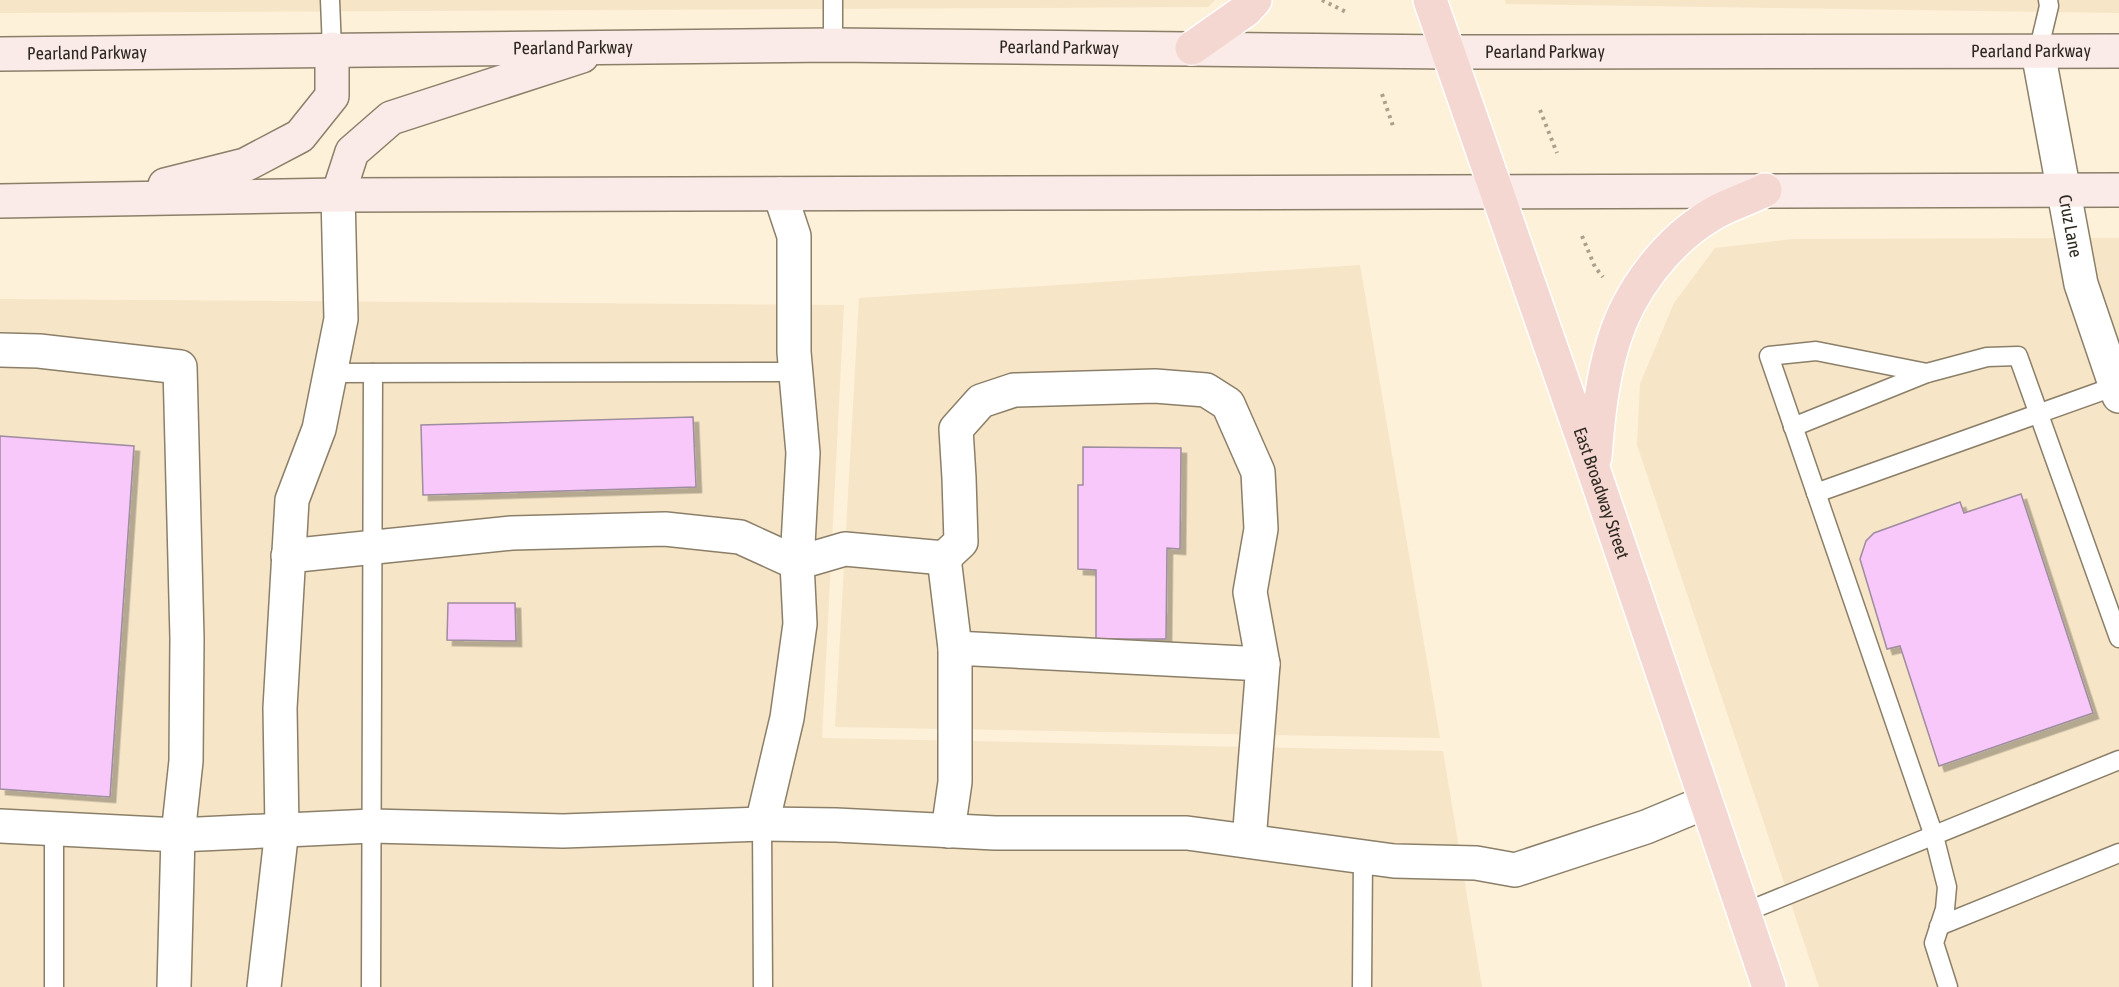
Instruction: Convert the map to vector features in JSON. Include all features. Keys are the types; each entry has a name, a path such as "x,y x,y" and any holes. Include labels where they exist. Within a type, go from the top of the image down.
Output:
{"main road":[{"path":"1192,48 1246,10 1255,0"},
{"name":"East Broadway Street","path":"1430,0 1594,471 1768,987"},
{"name":"Pearland Parkway","path":"0,54 833,45 1448,52 2119,51"},
{"path":"338,195 352,152 391,118 613,46"},
{"path":"108,199 245,165 300,136 332,96 332,49"},
{"path":"1594,471 1599,408 1614,339 1634,296 1656,261 1683,235 1711,214 1765,190"},
{"path":"0,201 338,195 2119,190"}],"street":[{"name":"Cruz Lane","path":"2038,52 2081,284 2117,391"},
{"path":"762,824 787,718 800,624 797,563 803,453 796,372 794,236 780,194"},
{"path":"264,987 282,829 280,708 292,500 319,429 341,319 338,195"},
{"path":"0,350 39,351 180,367 187,638 186,761 178,835 174,987"},
{"path":"288,556 512,532 665,530 740,537 797,563 845,549 944,558 961,542 960,478 956,429 981,401 1014,390 1155,386 1206,390 1228,404 1258,472 1261,529 1250,592 1263,664 1249,841"},
{"path":"944,558 955,648 955,782 948,831"},
{"path":"955,648 1263,664"},
{"path":"0,825 178,835 372,826 564,831 762,824 995,833 1187,833 1394,861 1476,863 1515,870 1646,827 1706,802"}],"lane":[{"path":"330,0 332,49"},
{"path":"833,0 833,45"},
{"path":"2038,52 2049,6 2048,0"},
{"path":"1927,373 1816,351 1769,356 1934,836 1947,887 1945,909 1934,943 1948,987"},
{"path":"1793,427 1927,373 1988,357 2018,356 2119,638"},
{"path":"331,373 796,372"},
{"path":"371,987 373,373"},
{"path":"1816,493 2039,413 2117,391"},
{"path":"1743,913 2119,760"},
{"path":"762,824 763,987"},
{"path":"54,828 54,987"},
{"path":"1939,926 2119,853"},
{"path":"1362,987 1363,857"}],"path":[{"path":"1322,0 1349,14"},
{"path":"1382,94 1393,126"},
{"path":"1540,110 1557,153"},
{"path":"1582,236 1595,267 1608,283"}],"shaded area":[{"path":"0,0 1215,0 1208,7 0,13"},
{"path":"1505,0 2119,0 2119,13 1506,4"},
{"path":"2119,238 2119,987 1819,987 1637,445 1640,384 1674,303 1715,248 1792,239"},
{"path":"1360,265 1440,738 835,727 859,298"},
{"path":"0,299 844,305 822,738 1443,751 1482,987 0,987"}],"building":[{"path":"693,417 696,487 423,495 421,425"},
{"path":"0,436 134,446 110,797 0,789"},
{"path":"1083,447 1181,448 1180,549 1167,548 1166,639 1096,639 1096,570 1078,569 1078,485 1083,485"},
{"path":"2021,494 2093,713 1939,766 1900,646 1887,649 1860,559 1866,541 1874,533 1960,502 1964,513"},
{"path":"448,603 515,603 516,641 447,640"}]}
